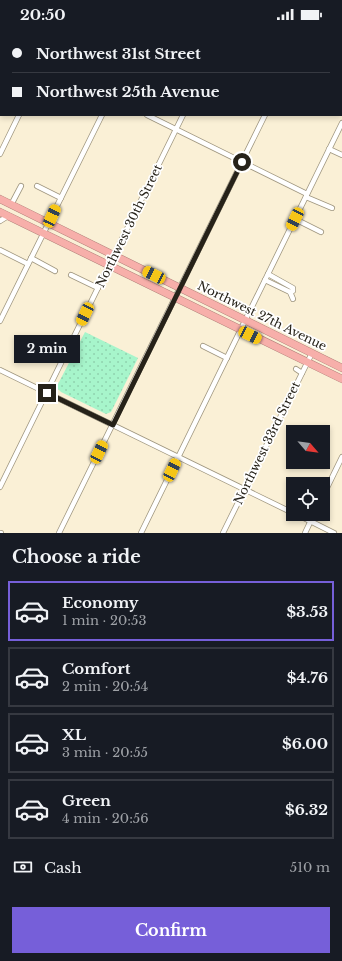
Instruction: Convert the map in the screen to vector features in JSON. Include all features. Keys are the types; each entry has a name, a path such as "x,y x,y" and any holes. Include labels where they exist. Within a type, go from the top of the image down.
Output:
{"highway":[{"name":"Northwest 27th Avenue","path":"0,199 342,368"},
{"name":"Northwest 27th Avenue","path":"0,212 342,379"}],"street":[{"path":"0,154 19,116"},
{"path":"0,321 102,116"},
{"path":"149,116 332,208"},
{"name":"Northwest 30th Street","path":"0,487 182,116"},
{"path":"59,533 265,116"},
{"path":"141,533 342,123"},
{"path":"329,149 342,155"},
{"path":"11,205 21,186"},
{"path":"37,186 61,198"},
{"path":"0,221 8,216"},
{"path":"295,219 321,232"},
{"path":"0,250 28,264"},
{"path":"31,258 55,271"},
{"path":"268,274 293,288 293,291 290,292"},
{"path":"71,275 98,288"},
{"path":"265,280 290,292 292,299"},
{"path":"203,346 228,358"},
{"name":"Northwest 33rd Street","path":"223,533 312,353"},
{"path":"296,369 302,373"},
{"path":"0,370 286,509"},
{"path":"330,482 342,457"},
{"path":"304,533 310,521 334,533"}],"green space":[{"path":"85,332 138,358 111,412 106,414 61,392 58,389 58,384"}],"route":[{"path":"47,393 113,425 242,162"}]}
